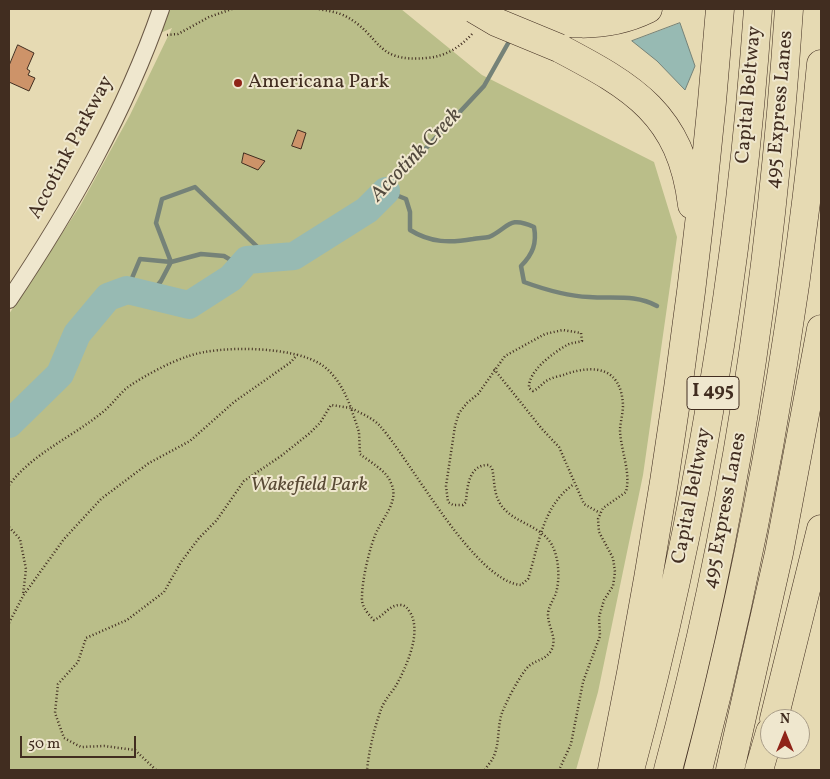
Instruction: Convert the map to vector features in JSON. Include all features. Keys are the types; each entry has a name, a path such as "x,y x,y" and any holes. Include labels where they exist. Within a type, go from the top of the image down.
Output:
{"highway":[{"path":"516,9 541,18 590,24 610,22 648,9"},
{"path":"612,770 655,538 685,333 720,9"},
{"name":"Capital Beltway","path":"630,770 655,674 687,529 719,354 745,157 758,9"},
{"name":"495 Express Lanes","path":"668,770 692,675 717,562 747,398 769,240 789,9"},
{"path":"476,18 496,22 559,48 601,70 642,98 664,125 687,174 694,224 685,333"},
{"name":"495 Express Lanes","path":"698,770 728,645 771,431 803,221 821,64"},
{"path":"730,770 779,553 821,329"},
{"path":"776,709 821,529"}],"street":[{"name":"Accotink Parkway","path":"9,300 78,190 124,102 161,9"}],"path":[{"path":"151,36 178,34 209,17 232,9"},
{"path":"319,9 345,16 357,24 378,46 393,56 412,59 436,57 451,52 464,44 476,18"},
{"path":"485,770 496,749 502,713 526,669 533,663 541,661 551,651 554,639 548,621 548,610 558,582 557,565 555,552 550,542 542,534 506,512 500,505 494,489 492,468 489,465 479,467 467,480 466,502 463,505 453,505 448,502 446,486 450,451 459,412 478,394 504,356 545,334 563,330 581,333 582,341 567,345 540,366 531,377 529,388 533,391 548,380 583,368 605,371 614,378 620,389 623,406 620,429 628,482 626,492 603,508 600,513 599,532 614,558 616,572 613,586 604,600 599,617 600,636 583,682 571,744 558,770"},
{"path":"9,485 20,471 52,445 104,411 130,385 190,355 249,348 297,354 322,365 344,388 359,432 360,454 386,474 391,482 394,493 389,512 377,530 361,598 366,613 374,620 382,616 391,607 401,604 407,607 412,617 414,636 397,684 383,706 367,770"},
{"path":"9,623 24,596 64,539 101,499 149,463 190,441 234,402 291,362 297,354"},
{"path":"494,369 542,429 559,447 584,504 600,513"},
{"path":"156,770 135,750 104,746 81,747 64,738 55,713 58,684 78,662 86,638 126,620 164,592 181,562 199,538 216,521 244,481 282,456 310,433 320,423 331,405 351,408 379,424 472,553 512,584 522,585 528,579 547,514 555,500 574,484"},
{"path":"9,527 20,539 26,569 24,596"}],"green space":[{"name":"Wakefield Park","path":"163,9 401,9 482,75 654,162 677,237 643,475 598,692 576,770 9,770 9,314 80,206 130,115 172,28 151,37"}],"water":[{"path":"680,23 695,66 685,90 657,61 632,41"}],"building":[{"path":"18,45 34,53 27,69 30,71 28,75 35,78 29,91 9,82 9,66"},
{"path":"298,130 306,133 301,149 292,146"},
{"path":"244,153 265,161 258,170 242,163"}],"waterway":[{"path":"511,38 484,86 386,191 406,199 410,212 410,230 433,240 456,241 489,237 509,224 519,222 534,227 535,238 533,248 529,257 521,266 524,282 564,294 589,297 632,298 657,306"},
{"name":"Accotink Creek","path":"150,295 161,281 171,262 156,223 162,199 195,187 269,258"},
{"name":"Accotink Creek","path":"9,424 60,374 77,334 108,297 127,290 189,305 231,278 247,260 294,256 367,210 386,191"},
{"name":"Accotink Creek","path":"127,290 140,259 171,262 201,254 224,256 241,266"}],"place":[{"name":"Americana Park","path":"238,83"}]}
